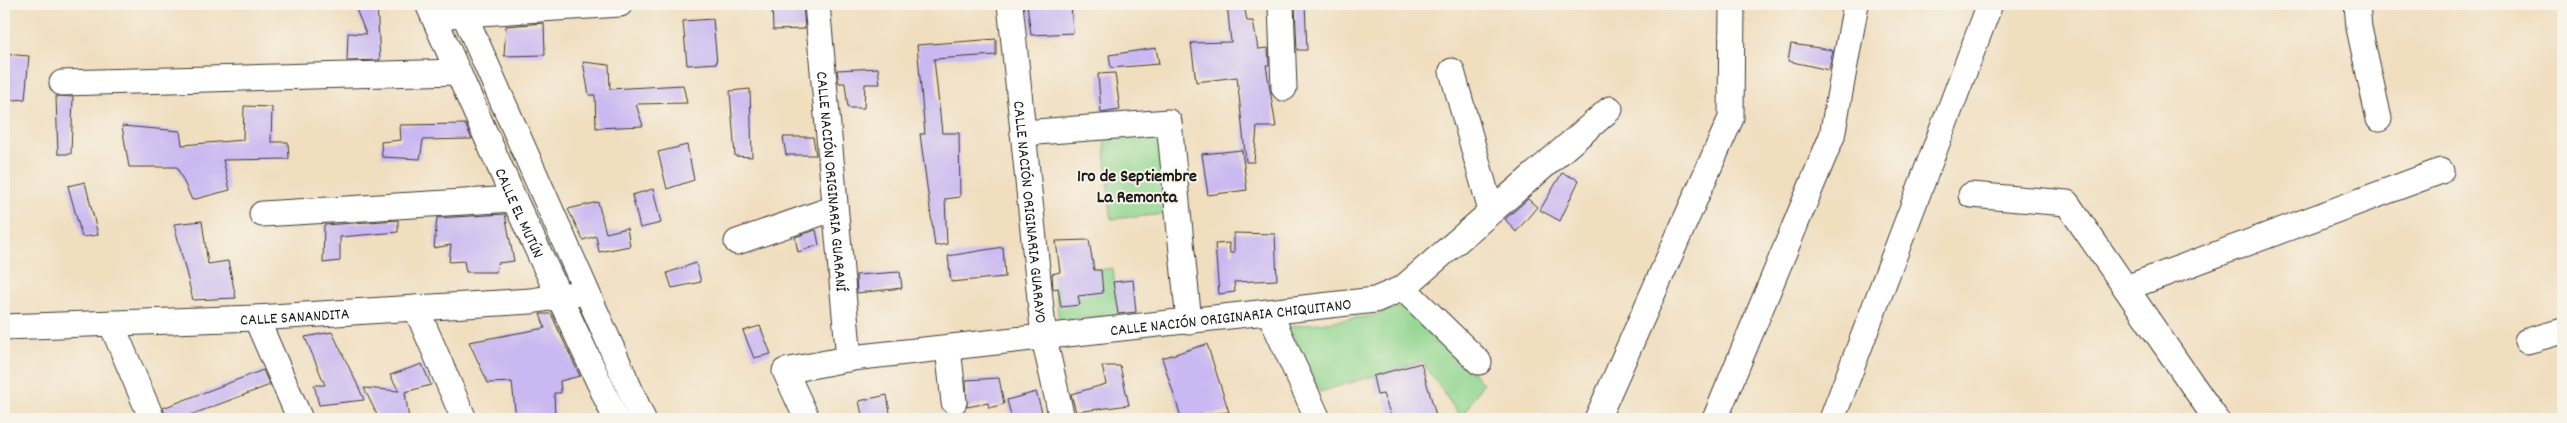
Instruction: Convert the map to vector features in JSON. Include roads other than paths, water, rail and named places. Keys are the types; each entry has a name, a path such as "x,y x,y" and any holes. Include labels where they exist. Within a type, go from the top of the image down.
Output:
{"street":[{"path":"431,10 464,14 620,4"},
{"name":"CALLE NACIÓN ORIGINARIA GUARANÍ","path":"817,4 849,359"},
{"name":"CALLE NACIÓN ORIGINARIA GUARAYO","path":"1010,4 1044,338 1062,419"},
{"path":"1281,4 1284,88"},
{"path":"1597,419 1731,118 1732,4"},
{"path":"1715,419 1832,136 1856,4"},
{"path":"1832,419 1990,4"},
{"path":"2356,4 2359,28 2379,120"},
{"name":"CALLE EL MUTÚN","path":"431,10 514,199 616,419"},
{"name":"CALLE EL MUTÚN","path":"464,14 644,419"},
{"path":"1452,71 1491,211"},
{"path":"62,83 458,72"},
{"name":"CALLE NACIÓN ORIGINARIA CHIQUITANO","path":"808,419 785,371 849,359 1270,314 1375,300 1403,288 1610,109"},
{"path":"1023,133 1169,122 1189,322"},
{"path":"2126,288 2441,171"},
{"path":"1971,195 2067,203 2216,419"},
{"path":"262,214 514,199"},
{"path":"737,242 836,208"},
{"path":"1403,288 1479,362"},
{"name":"CALLE SANANDITA","path":"4,327 256,318 531,301 586,292"},
{"path":"416,308 464,419"},
{"path":"1270,314 1318,419"},
{"path":"256,318 300,419"},
{"path":"111,323 152,419"},
{"path":"2527,341 2563,332"},
{"path":"948,348 954,402"}],"district":[{"name":"1ro de Septiembre La Remonta","path":"1137,185"}]}
